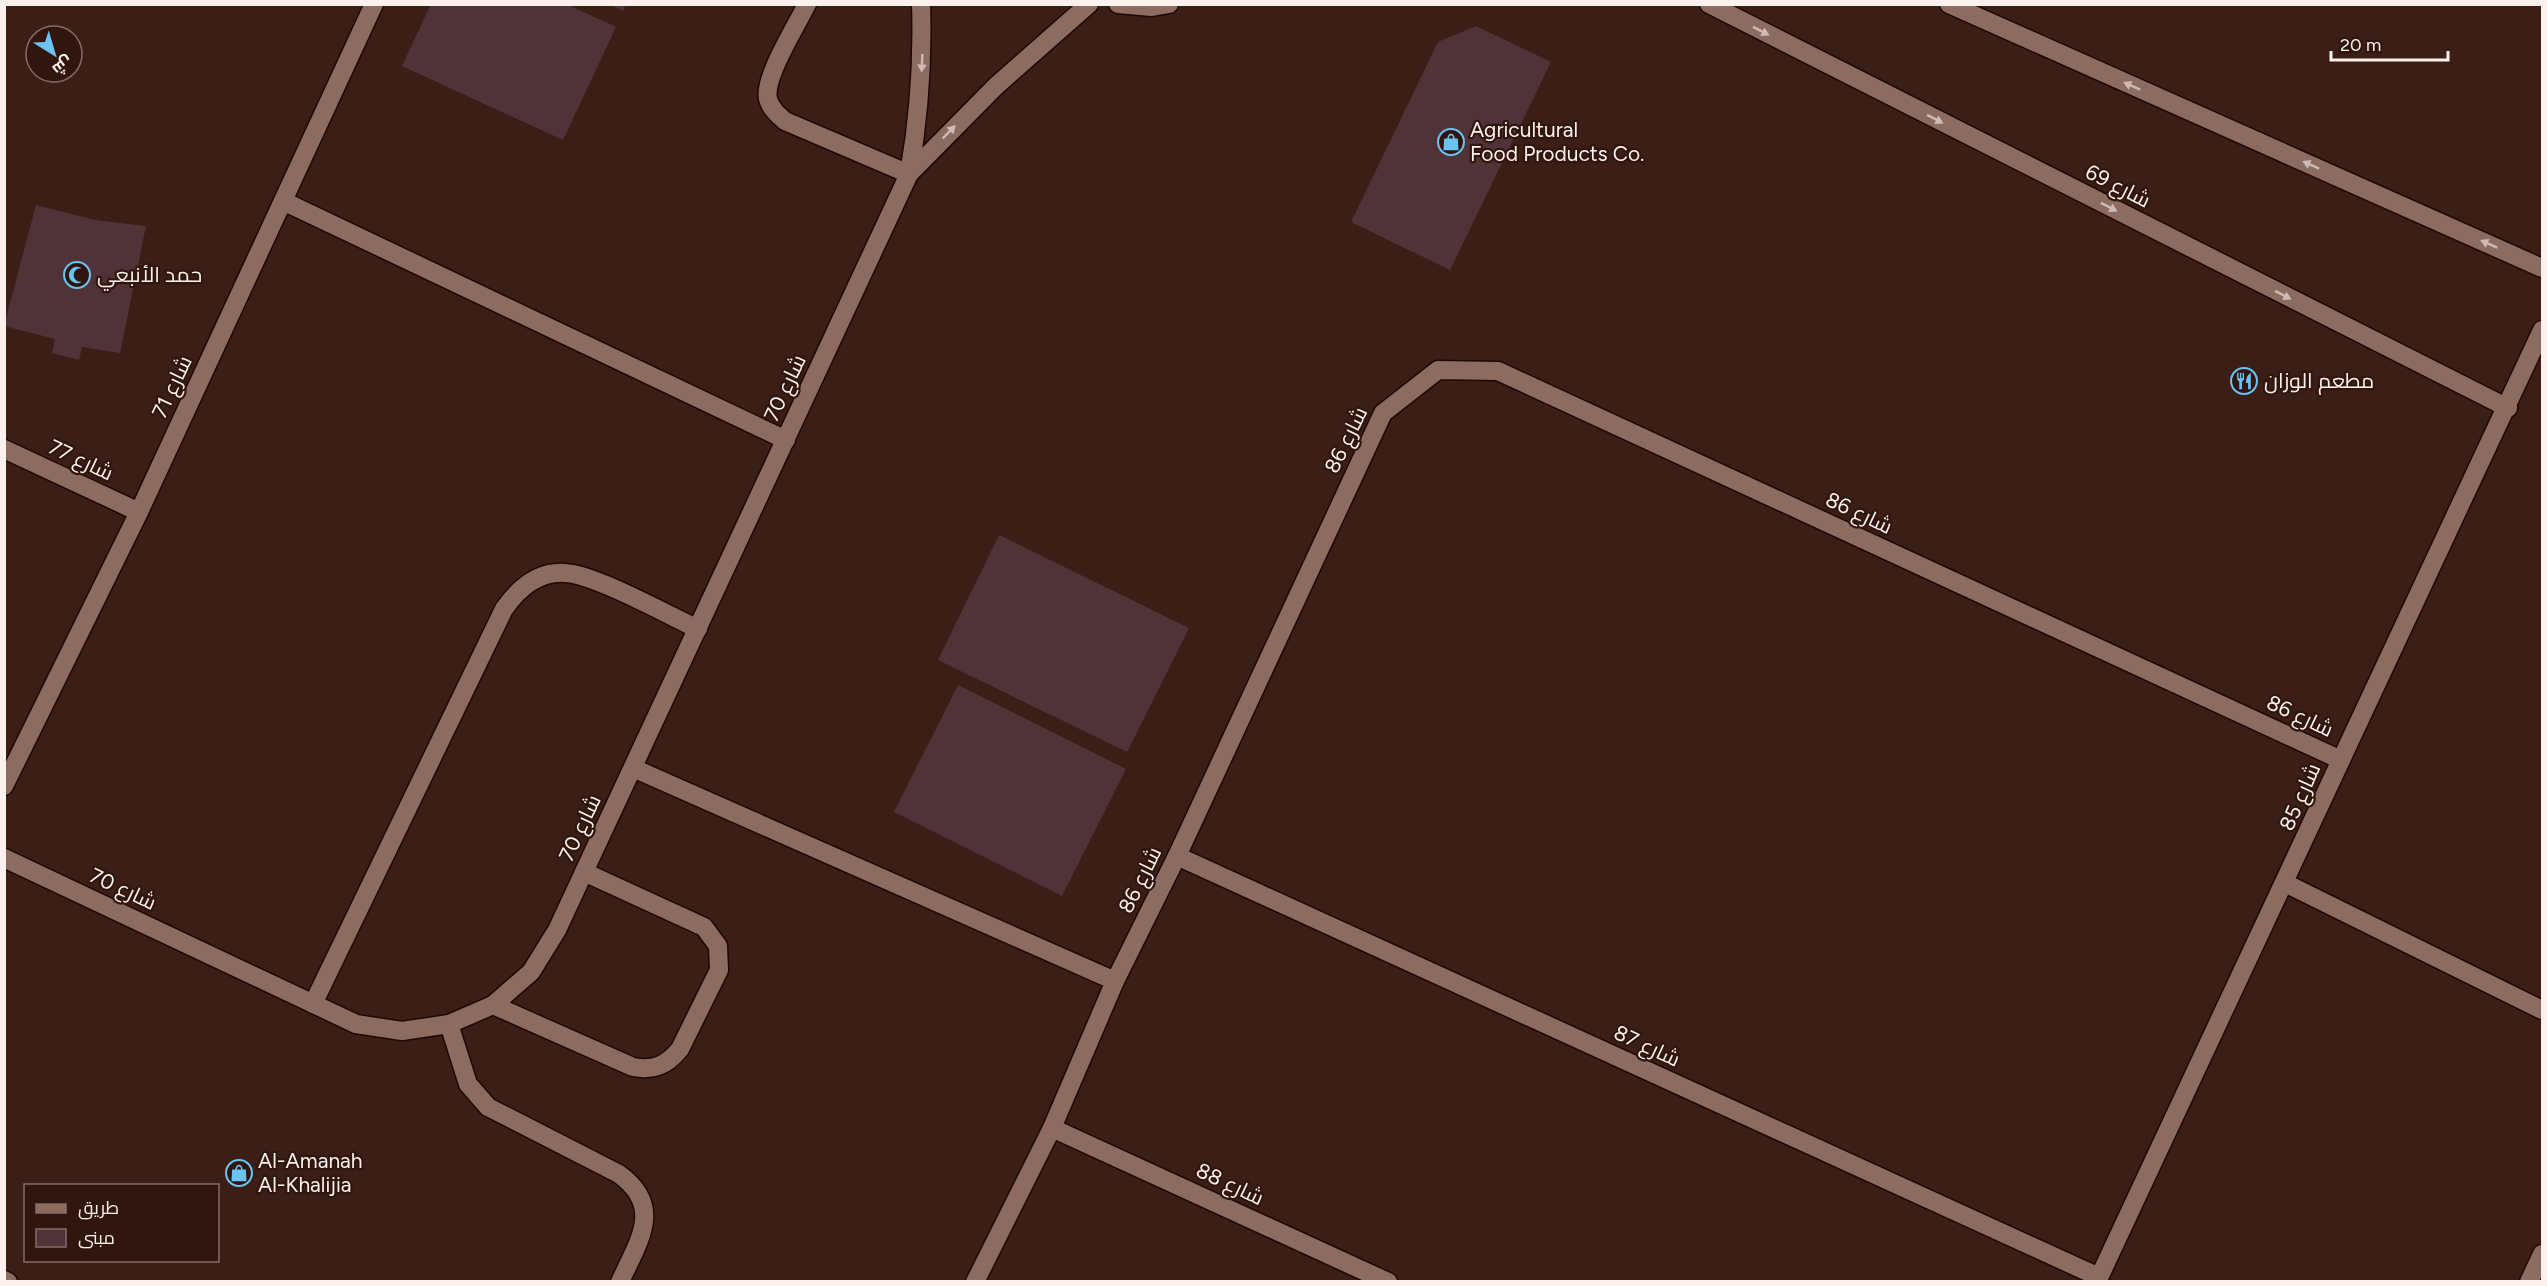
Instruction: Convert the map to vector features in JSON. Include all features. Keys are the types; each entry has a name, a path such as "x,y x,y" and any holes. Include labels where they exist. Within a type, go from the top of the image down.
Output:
{"street":[{"name":"شارع 71","path":"4,786 139,512 374,4"},
{"path":"807,4 768,83 768,98 774,111 785,121 909,174"},
{"name":"شارع 70","path":"4,858 356,1023 402,1030 449,1024 493,1005 531,972 557,930 909,174 919,118 923,61 921,4"},
{"name":"شارع 70","path":"909,174 996,86 1089,4"},
{"path":"1118,4 1152,7 1169,4"},
{"name":"شارع 69","path":"1709,4 2508,408"},
{"path":"1955,6 2542,268"},
{"path":"283,201 786,440"},
{"name":"شارع 85","path":"2098,1279 2508,408 2542,330"},
{"name":"شارع 86","path":"975,1281 1053,1128 1115,981 1177,856 1383,413 1438,370 1498,371 2341,760"},
{"name":"شارع 77","path":"4,449 139,512"},
{"path":"313,1004 504,609 518,589 540,577 565,573 589,579 698,629"},
{"path":"633,768 1115,981"},
{"name":"شارع 87","path":"1177,856 2098,1279"},
{"path":"493,1005 633,1067 646,1069 660,1066 672,1060 680,1050 719,970 718,946 704,927 584,872"},
{"path":"2285,883 2542,1010"},
{"path":"449,1024 468,1084 488,1107 619,1173 633,1184 643,1200 645,1218 641,1236 620,1281"},
{"name":"شارع 88","path":"1053,1128 1388,1281"},
{"path":"2529,1281 2542,1254"}],"building":[{"path":"431,4 566,4 616,27 563,140 402,66"},
{"path":"609,4 626,4 623,11"},
{"name":"Agricultural Food Products Co.","path":"1476,26 1551,62 1450,270 1351,222 1438,42"},
{"name":"حمد الأنبعي","path":"36,205 95,220 146,226 120,353 82,347 79,360 52,353 55,339 4,326"},
{"path":"999,535 1189,628 1127,752 938,660"},
{"path":"958,685 1126,769 1062,896 894,812"}],"place":[{"name":"Agricultural Food Products Co.","path":"1451,142"},
{"name":"حمد الأنبعي","path":"77,275"},
{"name":"مطعم الوزان","path":"2244,381"},
{"name":"Al-Amanah Al-Khalijia","path":"239,1173"}]}
